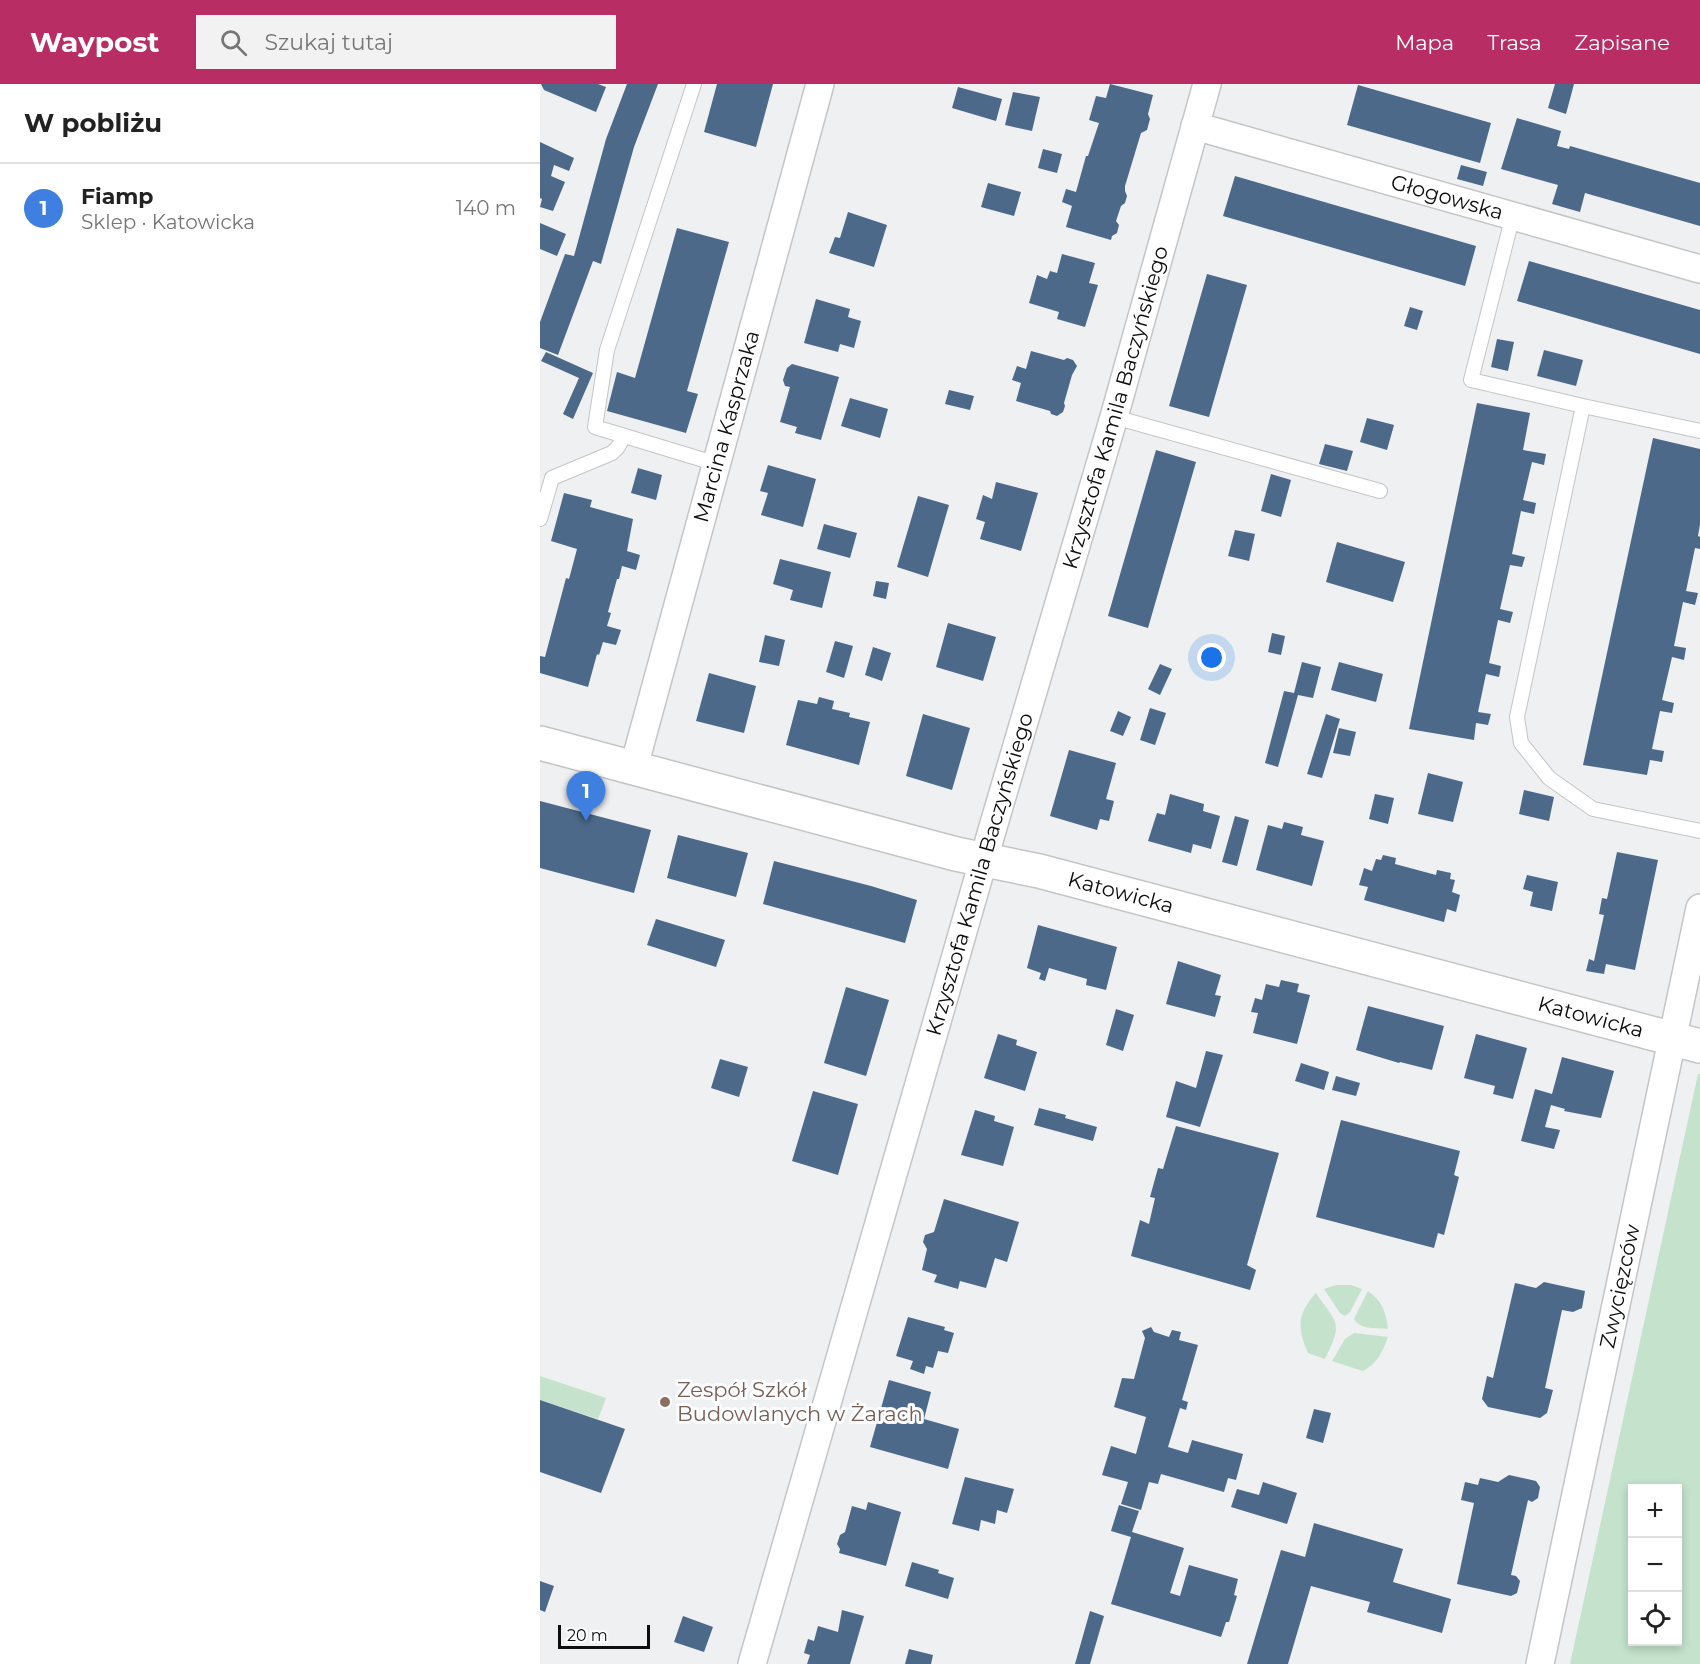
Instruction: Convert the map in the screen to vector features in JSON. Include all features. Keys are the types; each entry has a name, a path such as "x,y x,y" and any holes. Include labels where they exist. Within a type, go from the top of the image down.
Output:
{"street":[{"name":"Marcina Kasprzaka","path":"633,770 820,84"},
{"name":"Krzysztofa Kamila Baczyńskiego","path":"752,1664 1114,417 1208,84"},
{"name":"Głogowska","path":"1195,126 1700,269"},
{"name":"Katowicka","path":"540,743 633,770 956,854 1039,871 1687,1043"},
{"name":"Zwycięzców","path":"1540,1664 1687,1043 1700,908"}],"lane":[{"path":"694,84 607,350 595,427 717,464"},
{"path":"1514,215 1471,380 1700,431"},
{"path":"1583,406 1516,717 1521,743 1549,778 1593,809 1700,831"},
{"path":"1114,417 1380,490"},
{"path":"540,519 552,478 612,453 624,436"}],"green space":[{"path":"1698,1074 1700,1074 1700,1664 1570,1664"},
{"path":"1336,1285 1351,1285 1362,1289 1350,1312 1345,1316 1340,1313 1324,1289"},
{"path":"1368,1291 1382,1307 1388,1329 1365,1327 1354,1319"},
{"path":"1316,1293 1336,1324 1334,1338 1325,1359 1308,1353 1301,1329 1302,1315"},
{"path":"1354,1333 1388,1337 1379,1357 1363,1371 1332,1361 1345,1339"},
{"path":"540,1376 606,1398 598,1419 540,1400"}],"building":[{"path":"541,84 598,84 606,87 596,112 544,90"},
{"path":"627,84 658,84 634,147 601,264 593,261 558,355 540,348 540,322 565,254 574,256 606,139"},
{"path":"717,84 773,84 756,147 704,132"},
{"path":"1110,84 1153,95 1147,130 1141,133 1125,186 1127,196 1116,221 1119,225 1117,233 1112,236 1111,240 1066,227 1072,206 1062,202 1066,189 1076,192 1086,156 1088,156 1099,123 1089,120 1096,96 1106,98"},
{"path":"1555,84 1574,84 1566,114 1548,108"},
{"path":"1358,85 1491,123 1480,163 1347,125"},
{"path":"958,87 1002,99 996,121 952,108"},
{"path":"1013,92 1040,97 1032,131 1005,125"},
{"path":"1517,118 1561,131 1557,146 1569,149 1570,146 1700,183 1700,226 1585,193 1580,212 1552,204 1558,185 1501,169"},
{"path":"540,142 574,158 569,171 554,165 551,176 565,182 553,211 540,207 542,199 540,198"},
{"path":"1043,149 1062,154 1057,173 1038,168"},
{"path":"1461,165 1487,172 1483,186 1457,179"},
{"path":"1235,176 1476,246 1465,286 1223,216"},
{"path":"988,183 1021,192 1014,216 981,207"},
{"path":"848,212 887,225 874,267 829,253 835,237 840,238"},
{"path":"540,223 566,234 557,256 540,249"},
{"path":"677,228 729,242 687,391 698,394 686,433 607,411 617,372 635,378"},
{"path":"1062,254 1095,263 1089,283 1098,285 1085,327 1057,319 1059,312 1029,303 1037,275 1047,279 1050,271 1057,273"},
{"path":"1529,261 1700,310 1700,354 1517,301"},
{"path":"1207,274 1247,285 1209,417 1169,406"},
{"path":"816,299 850,309 848,317 861,321 854,348 840,344 838,352 804,343"},
{"path":"1410,307 1423,311 1417,330 1404,326"},
{"path":"1497,339 1514,342 1508,371 1491,367"},
{"path":"1544,350 1583,360 1576,386 1537,376"},
{"path":"1031,351 1064,360 1067,358 1073,360 1077,366 1072,375 1063,412 1057,416 1051,414 1050,411 1016,401 1021,383 1012,380 1017,366 1026,369"},
{"path":"546,352 593,373 573,419 563,414 579,378 541,361"},
{"path":"792,364 839,377 821,440 795,433 797,427 780,422 790,387 785,386 783,380 787,368"},
{"path":"949,390 974,396 970,410 945,404"},
{"path":"850,398 888,409 880,438 841,426"},
{"path":"1477,403 1530,413 1523,450 1546,454 1544,465 1532,462 1523,500 1536,503 1534,514 1521,511 1512,554 1525,557 1522,567 1510,565 1500,609 1513,612 1510,623 1498,620 1489,663 1501,666 1499,677 1486,674 1478,712 1491,714 1488,725 1476,723 1474,740 1409,729"},
{"path":"1367,418 1394,425 1387,450 1360,442"},
{"path":"1653,438 1700,449 1698,536 1700,537 1700,549 1695,548 1686,591 1698,593 1695,605 1683,602 1674,646 1686,648 1684,660 1672,657 1662,700 1674,703 1672,713 1660,711 1652,749 1664,751 1662,762 1650,760 1647,775 1583,765"},
{"path":"1325,444 1353,451 1347,471 1319,464"},
{"path":"1156,450 1196,462 1148,628 1108,616"},
{"path":"768,465 816,479 803,527 761,515 768,493 760,491"},
{"path":"638,468 662,475 656,500 631,493"},
{"path":"1271,474 1291,480 1281,517 1261,511"},
{"path":"996,482 1038,493 1021,551 980,539 985,522 976,519 983,495 992,499"},
{"path":"564,493 592,500 590,507 633,519 627,551 640,555 636,570 622,566 608,612 611,613 607,626 621,630 616,645 603,642 599,655 597,654 588,687 540,673 540,656 545,657 566,578 569,579 577,549 551,541"},
{"path":"918,496 949,505 928,577 897,567"},
{"path":"824,524 857,533 850,558 817,549"},
{"path":"1235,530 1255,534 1249,561 1228,556"},
{"path":"1337,542 1405,562 1393,602 1326,582"},
{"path":"780,559 831,572 822,608 790,600 793,590 773,584"},
{"path":"876,581 889,583 886,599 873,596"},
{"path":"948,623 996,637 983,681 936,667"},
{"path":"1272,633 1285,636 1281,655 1268,652"},
{"path":"765,635 785,640 779,666 759,662"},
{"path":"835,641 853,646 844,678 826,672"},
{"path":"873,647 891,653 882,681 865,675"},
{"path":"1302,662 1321,667 1313,698 1298,695 1278,767 1265,763 1284,691 1294,693"},
{"path":"1339,662 1383,674 1376,702 1331,690"},
{"path":"1160,664 1172,669 1160,695 1148,689"},
{"path":"709,673 756,686 744,733 696,721"},
{"path":"819,697 834,701 832,709 850,713 849,717 870,722 859,765 786,745 798,700 817,704"},
{"path":"1150,708 1166,713 1155,745 1140,740"},
{"path":"1118,711 1131,717 1123,736 1110,731"},
{"path":"923,714 970,728 952,790 906,776"},
{"path":"1326,714 1340,719 1322,778 1307,774"},
{"path":"1339,728 1356,732 1350,756 1333,753"},
{"path":"1069,750 1116,763 1106,799 1114,801 1109,821 1100,819 1097,830 1050,816"},
{"path":"1428,773 1463,782 1453,822 1418,814"},
{"path":"1524,790 1554,797 1549,821 1519,814"},
{"path":"1170,794 1204,804 1203,811 1220,816 1211,849 1193,844 1191,853 1148,841 1157,813 1165,815"},
{"path":"1375,794 1394,798 1388,824 1369,819"},
{"path":"540,801 651,830 634,893 540,868"},
{"path":"1235,816 1249,820 1237,866 1222,862"},
{"path":"1284,822 1303,827 1301,835 1324,841 1312,886 1256,870 1268,825 1282,829"},
{"path":"678,835 748,853 736,897 667,878"},
{"path":"1617,852 1658,860 1635,970 1606,964 1604,974 1586,971 1589,959 1594,961 1604,915 1599,914 1602,898 1607,899"},
{"path":"1383,855 1396,858 1395,864 1436,875 1437,870 1451,873 1450,879 1455,880 1452,892 1460,895 1456,912 1447,909 1444,922 1364,900 1368,887 1359,885 1364,868 1372,871 1376,859 1381,860"},
{"path":"774,861 917,900 905,943 763,904"},
{"path":"1527,875 1558,882 1552,911 1530,906 1533,892 1523,889"},
{"path":"656,919 725,940 716,967 647,945"},
{"path":"1038,925 1117,947 1106,990 1086,985 1087,979 1049,968 1045,981 1039,979 1041,973 1027,968"},
{"path":"1178,961 1221,975 1215,995 1221,996 1215,1017 1166,1004"},
{"path":"1281,980 1299,984 1297,992 1310,995 1297,1044 1253,1033 1258,1013 1251,1012 1255,998 1262,1000 1266,984 1279,987"},
{"path":"846,987 889,1000 866,1076 824,1063"},
{"path":"1368,1006 1444,1026 1432,1070 1356,1050"},
{"path":"1116,1009 1134,1015 1123,1051 1106,1045"},
{"path":"998,1034 1017,1040 1016,1045 1037,1052 1025,1091 984,1078"},
{"path":"1476,1034 1527,1048 1513,1099 1493,1094 1495,1086 1464,1078"},
{"path":"1206,1051 1223,1055 1200,1127 1166,1117 1176,1081 1196,1088"},
{"path":"1562,1057 1614,1071 1601,1118 1564,1111 1565,1109 1551,1105 1545,1127 1560,1130 1554,1149 1521,1141 1535,1089 1552,1094"},
{"path":"720,1059 748,1067 739,1097 711,1088"},
{"path":"1301,1063 1329,1072 1324,1090 1295,1081"},
{"path":"1336,1076 1360,1083 1356,1096 1332,1090"},
{"path":"813,1091 858,1104 838,1175 792,1161"},
{"path":"1039,1108 1097,1127 1093,1141 1034,1125"},
{"path":"975,1110 995,1116 994,1121 1014,1127 1003,1166 961,1155"},
{"path":"1341,1120 1460,1151 1454,1175 1459,1177 1444,1235 1438,1233 1434,1248 1316,1217"},
{"path":"1176,1126 1279,1153 1247,1265 1256,1270 1250,1290 1131,1256 1140,1220 1149,1224 1155,1198 1150,1197 1158,1168 1163,1169"},
{"path":"944,1199 1019,1222 1007,1262 995,1258 986,1288 960,1281 958,1289 934,1282 937,1275 922,1270 927,1249 923,1242 925,1235 934,1232"},
{"path":"1544,1282 1585,1291 1582,1308 1573,1312 1562,1310 1545,1388 1553,1390 1547,1413 1540,1418 1488,1407 1482,1399 1487,1376 1493,1378 1515,1283 1536,1288"},
{"path":"908,1317 945,1327 944,1330 954,1333 948,1353 938,1351 933,1368 926,1366 924,1374 910,1369 913,1361 896,1356"},
{"path":"1151,1327 1154,1332 1169,1337 1172,1330 1181,1332 1179,1340 1198,1345 1182,1400 1188,1402 1186,1410 1180,1408 1168,1447 1188,1453 1192,1440 1243,1454 1236,1480 1228,1478 1224,1492 1161,1474 1158,1484 1149,1482 1141,1510 1121,1504 1128,1482 1102,1475 1111,1446 1136,1454 1146,1417 1114,1407 1122,1378 1134,1379 1145,1338 1142,1331"},
{"path":"889,1380 931,1392 924,1419 959,1429 948,1469 870,1447"},
{"path":"540,1400 625,1429 601,1493 540,1472"},
{"path":"1314,1409 1331,1413 1323,1443 1306,1438"},
{"path":"1509,1475 1536,1481 1540,1487 1538,1498 1532,1502 1528,1500 1511,1575 1516,1576 1520,1581 1517,1593 1511,1596 1457,1584 1474,1503 1461,1500 1465,1482 1478,1485 1480,1478 1498,1482"},
{"path":"965,1477 1014,1489 1007,1513 997,1510 995,1524 981,1520 979,1531 952,1524"},
{"path":"1263,1482 1297,1493 1287,1524 1231,1507 1237,1489 1259,1495"},
{"path":"868,1502 901,1512 886,1566 839,1553 840,1549 837,1544 840,1535 845,1532 852,1506 866,1510"},
{"path":"1119,1505 1139,1511 1132,1532 1184,1548 1170,1593 1180,1596 1189,1565 1238,1579 1234,1595 1237,1596 1229,1622 1226,1622 1221,1637 1111,1604 1131,1537 1111,1531"},
{"path":"1314,1523 1403,1549 1393,1582 1451,1599 1442,1633 1367,1612 1370,1602 1311,1586 1288,1664 1247,1664 1281,1550 1305,1557"},
{"path":"912,1562 939,1570 938,1573 954,1578 948,1599 905,1586"},
{"path":"540,1581 554,1586 545,1612 540,1610"},
{"path":"842,1610 864,1616 850,1664 807,1664 810,1655 804,1653 808,1639 814,1641 818,1626 838,1632"},
{"path":"1090,1611 1104,1616 1090,1664 1075,1664"},
{"path":"683,1616 713,1627 704,1652 674,1642"},
{"path":"909,1649 933,1655 931,1664 905,1664"}],"place":[{"name":"Fiamp","path":"586,821"},
{"name":"Zespół Szkół Budowlanych w Żarach","path":"665,1402"}]}
